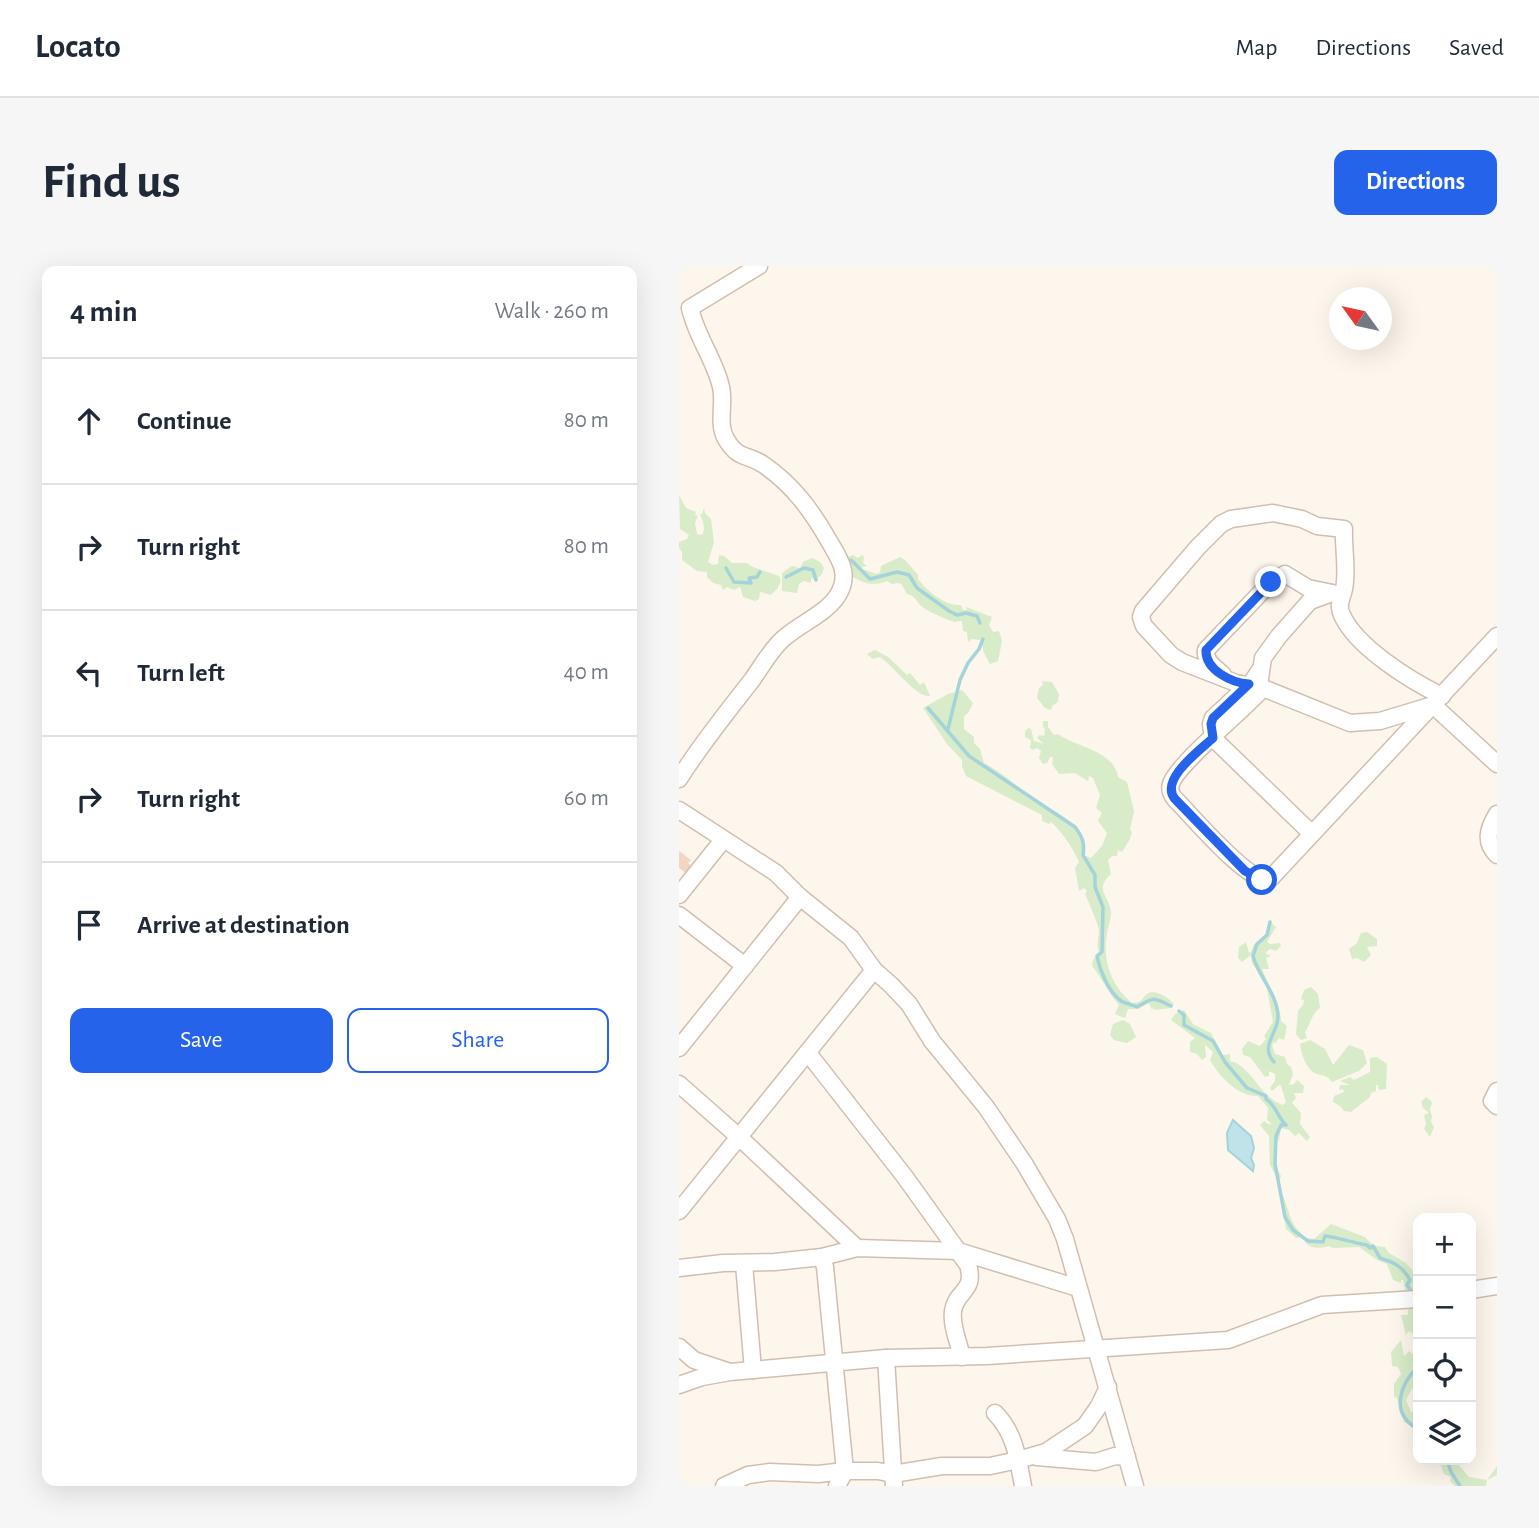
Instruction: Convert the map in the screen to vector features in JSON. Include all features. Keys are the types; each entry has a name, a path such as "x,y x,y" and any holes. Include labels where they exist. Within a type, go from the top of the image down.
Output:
{"street":[{"path":"679,779 776,647 826,608 838,594 843,582 843,567 839,555 803,500 762,463 737,453 720,428 723,398 720,381 695,326 690,308 759,266"},
{"path":"1438,700 1380,721 1350,723 1256,686 1197,669 1171,655 1144,626 1141,617 1143,611 1198,547 1221,524 1247,515 1273,513 1317,526 1344,529 1338,591 1342,615 1371,649 1438,700 1497,764"},
{"path":"1227,679 1208,661 1206,650 1271,582 1285,574 1308,588 1338,591"},
{"path":"1338,591 1310,601 1279,636 1263,659 1256,686 1213,738 1174,777 1170,786 1171,794 1245,871 1262,880 1269,880 1497,636"},
{"path":"1213,738 1311,833"},
{"path":"679,810 776,873 800,897 851,939 874,970 909,1004 932,1041 986,1107 1024,1163 1057,1219 1065,1239 1135,1486"},
{"path":"1497,814 1488,840 1489,847 1497,855"},
{"path":"679,895 723,839"},
{"path":"679,1048 800,897"},
{"path":"679,915 745,967"},
{"path":"679,1211 874,970"},
{"path":"809,1053 905,1177 968,1265 970,1286 954,1306 953,1313 962,1357"},
{"path":"679,1084 857,1248"},
{"path":"1497,1091 1492,1101 1497,1106"},
{"path":"682,1270 723,1263 744,1264 822,1257 857,1248 958,1251 1078,1288"},
{"path":"822,1257 825,1267 841,1478"},
{"path":"744,1264 753,1370"},
{"path":"1476,1289 1497,1286"},
{"path":"679,1385 730,1372 885,1358 962,1357 1228,1340 1322,1306 1413,1299"},
{"path":"679,1347 694,1360 730,1372"},
{"path":"885,1358 894,1480"},
{"path":"724,1486 748,1475 770,1472 841,1478 878,1471 894,1480 942,1466 990,1466 1025,1459 1046,1452 1085,1426 1108,1387"},
{"path":"995,1413 1009,1429 1025,1459 1023,1486"},
{"path":"1025,1459 1096,1462 1115,1456 1127,1457"}],"green space":[{"path":"679,495 686,508 696,512 695,516 698,515 695,523 697,534 702,535 703,532 704,524 700,514 704,508 711,519 714,542 708,562 718,564 719,555 732,563 747,563 779,576 781,581 771,595 760,592 759,599 755,601 743,597 740,587 734,590 727,587 723,590 721,585 713,583 707,577 707,572 697,571 682,560 679,542 687,539 689,535 680,529"},
{"path":"853,555 858,558 862,555 863,563 867,566 862,569 877,574 881,566 900,557 918,575 922,584 938,598 961,605 963,610 967,610 966,607 992,617 989,625 993,632 999,631 1002,641 998,661 990,664 983,646 980,647 980,640 972,639 968,642 962,621 954,622 927,610 907,594 899,583 867,583 848,574 851,568 847,563 848,557"},
{"path":"812,558 824,568 822,574 816,580 811,578 811,583 804,581 799,584 797,593 782,591 782,573 792,566 800,568 803,562"},
{"path":"875,650 888,657 907,675 910,673 920,685 924,682 930,696 918,692 880,657 873,659 867,654"},
{"path":"1042,681 1052,682 1059,694 1058,702 1051,710 1045,708 1037,698"},
{"path":"962,690 973,703 964,716 964,729 974,737 974,743 980,749 984,763 1072,824 1083,843 1083,855 1091,858 1102,846 1107,833 1098,821 1102,813 1096,808 1100,795 1093,778 1089,776 1088,781 1075,773 1059,774 1052,764 1053,757 1043,764 1039,758 1041,751 1030,748 1031,740 1025,737 1025,731 1031,729 1034,741 1044,744 1037,738 1039,735 1044,736 1043,721 1048,721 1048,727 1054,735 1058,734 1102,755 1115,768 1118,777 1127,782 1134,811 1130,830 1132,832 1122,852 1118,850 1117,856 1108,860 1111,874 1103,885 1111,913 1106,944 1107,963 1119,989 1132,1003 1139,1002 1150,992 1154,992 1162,994 1174,1004 1170,1008 1154,1010 1154,1007 1152,1010 1149,1003 1138,1009 1128,1009 1125,1018 1115,1014 1119,1005 1092,966 1099,952 1099,930 1085,894 1087,891 1084,888 1079,891 1075,868 1079,862 1070,846 1051,822 1049,824 1042,821 1042,815 966,776 962,760 947,744 923,708 948,694"},
{"path":"1270,922 1276,927 1267,942 1280,943 1281,946 1276,951 1270,949 1265,953 1271,956 1266,958 1269,969 1262,969 1277,1002 1281,1021 1287,1026 1284,1040 1279,1038 1276,1042 1278,1044 1274,1042 1272,1045 1275,1054 1285,1057 1291,1067 1293,1074 1289,1085 1297,1080 1304,1086 1303,1093 1294,1093 1296,1098 1292,1103 1301,1113 1300,1124 1310,1137 1307,1141 1299,1133 1295,1136 1289,1130 1281,1128 1279,1140 1276,1142 1275,1164 1281,1176 1279,1182 1270,1165 1269,1136 1260,1125 1264,1121 1270,1125 1271,1123 1267,1120 1268,1108 1258,1096 1236,1089 1218,1073 1210,1060 1213,1052 1205,1045 1206,1057 1202,1060 1197,1054 1190,1052 1190,1042 1195,1038 1171,1020 1175,1014 1184,1010 1193,1024 1211,1033 1223,1055 1230,1054 1230,1061 1244,1069 1268,1096 1283,1105 1286,1102 1281,1086 1272,1091 1270,1088 1275,1081 1275,1074 1269,1071 1269,1076 1265,1077 1250,1057 1243,1055 1242,1049 1248,1041 1260,1046 1273,1022 1266,983 1252,963 1251,955 1242,962 1238,958 1239,947 1246,942 1249,953 1251,952 1254,944 1265,937"},
{"path":"1367,932 1377,939 1377,946 1367,947 1371,955 1364,962 1357,958 1352,959 1349,949 1357,943 1361,933"},
{"path":"1311,987 1318,994 1320,1008 1313,1015 1305,1032 1307,1038 1301,1040 1296,1034 1298,1011 1303,1005 1304,1000 1301,999 1304,990"},
{"path":"1123,1020 1130,1024 1136,1037 1127,1043 1114,1040 1110,1035 1113,1024"},
{"path":"1310,1040 1325,1049 1333,1065 1349,1045 1363,1050 1367,1063 1359,1071 1332,1082 1313,1072 1305,1062 1300,1044"},
{"path":"1377,1057 1387,1064 1386,1089 1379,1090 1376,1085 1376,1091 1371,1093 1370,1097 1351,1112 1344,1111 1333,1102 1334,1096 1344,1092 1343,1089 1339,1090 1340,1085 1350,1085 1340,1081 1350,1077 1354,1080 1370,1072 1370,1058"},
{"path":"1426,1097 1432,1102 1430,1110 1434,1127 1430,1137 1424,1129 1424,1115 1429,1113 1421,1102"},
{"path":"1278,1186 1293,1223 1301,1233 1299,1238 1286,1229"},
{"path":"1331,1224 1365,1237 1376,1246 1385,1247 1413,1271 1413,1294 1406,1294 1403,1280 1401,1283 1393,1280 1387,1264 1359,1247 1316,1248 1305,1242 1306,1238 1314,1239"},
{"path":"1413,1306 1413,1334 1408,1331 1406,1335 1401,1315 1408,1315 1408,1310"},
{"path":"1401,1340 1404,1356 1409,1351 1413,1354 1413,1387 1406,1400 1413,1412 1413,1426 1404,1422 1394,1396 1394,1384 1401,1374 1398,1367 1392,1366 1391,1352"},
{"path":"1441,1465 1458,1465 1469,1477 1487,1480 1486,1486 1455,1486 1450,1481 1451,1477 1444,1474"},
{"path":"1497,1466 1497,1475 1487,1480"}],"water":[{"path":"1233,1120 1251,1136 1254,1148 1251,1158 1253,1171 1228,1150 1227,1133"}],"building":[{"path":"679,851 691,860 688,863 694,868 688,875 679,868"}],"waterway":[{"path":"851,560 870,579 897,572 909,575 917,588 949,611 957,615 966,613 977,616 980,623"},
{"path":"726,568 734,582 751,583 749,578 757,577 760,572"},
{"path":"786,577 804,568 813,570 816,580"},
{"path":"948,729 960,680 983,639"},
{"path":"928,708 969,756 1075,827 1082,840 1083,855 1095,875 1095,887 1103,907 1102,952 1097,956 1105,980 1121,1001 1137,1007 1154,999 1171,1006"},
{"path":"1270,922 1267,935 1257,944 1253,956 1277,1008 1277,1022 1268,1050 1274,1062"},
{"path":"1179,1011 1184,1015 1184,1025 1213,1041 1225,1062 1247,1088 1266,1096 1286,1125 1281,1125 1276,1136 1275,1164 1285,1217 1293,1230 1308,1241 1323,1242 1325,1236 1367,1245 1370,1248 1373,1246 1380,1258 1401,1268 1410,1280 1407,1285 1413,1294"},
{"path":"1413,1372 1400,1399 1404,1416 1413,1426"},
{"path":"1449,1465 1460,1486"}],"route":[{"path":"1262,880 1245,871 1175,799 1170,786 1174,777 1213,738 1213,718 1249,684 1227,679 1208,661 1206,650 1271,582"}]}
